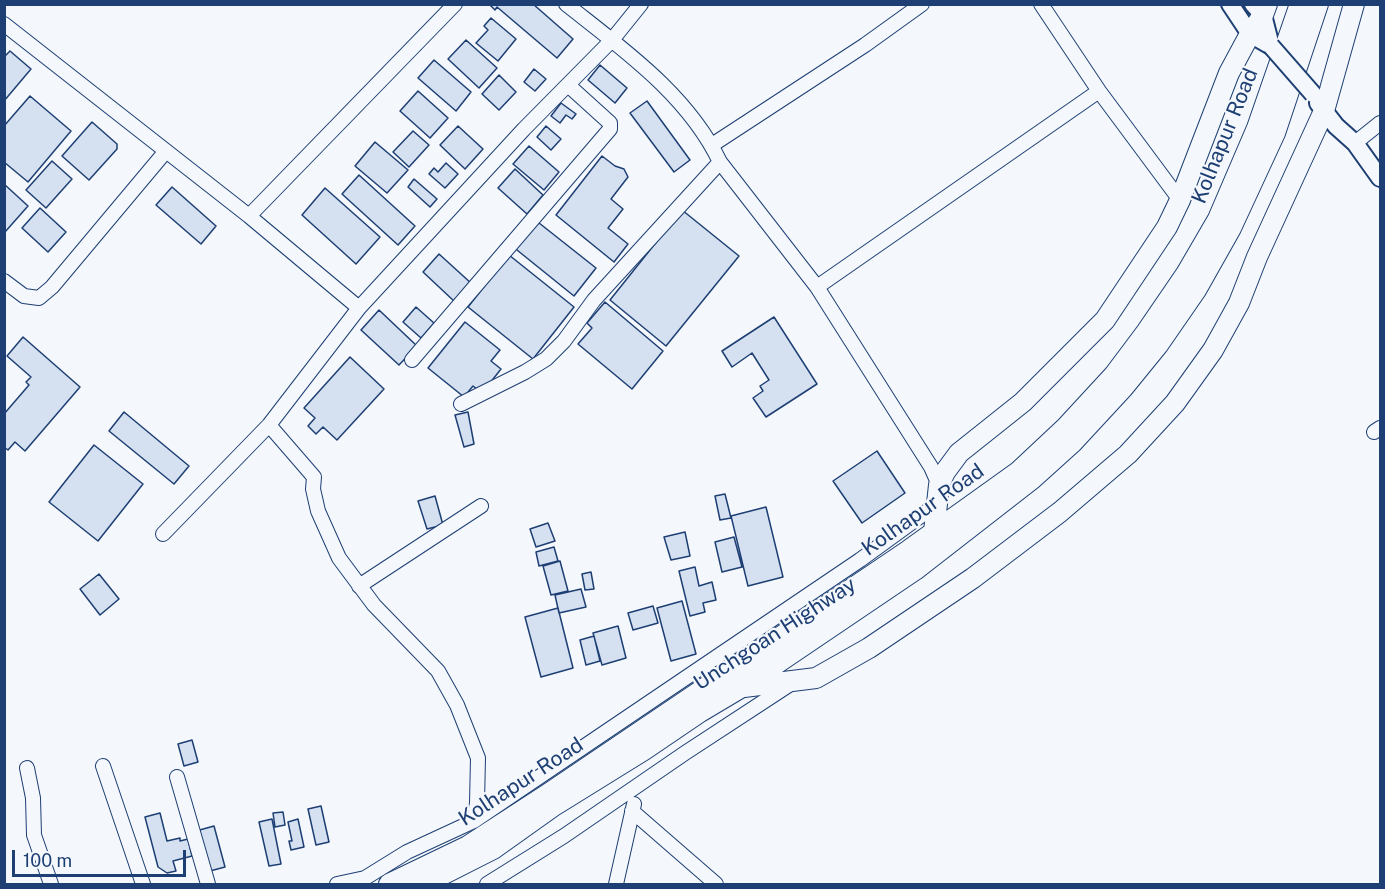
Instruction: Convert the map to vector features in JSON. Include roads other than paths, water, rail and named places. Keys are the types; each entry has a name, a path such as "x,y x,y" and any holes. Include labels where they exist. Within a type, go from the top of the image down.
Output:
{"highway":[{"name":"Kolhapur Road","path":"389,885 468,846 548,794 934,532 1018,472 1066,427 1114,375 1181,282 1218,219 1257,128 1300,4"},
{"name":"Unchgoan Highway","path":"424,885 493,849 552,807 742,687 915,570 1032,479 1073,442 1123,388 1158,345 1196,290 1231,228 1275,133 1318,4"},
{"path":"742,687 816,678 836,668 973,578 1060,512 1128,454 1175,403 1213,350 1239,303 1257,257 1324,111 1354,4"},
{"path":"934,532 938,494 945,472 959,453 1023,402 1105,320 1167,227 1180,200 1229,73 1261,8"}],"main road":[{"path":"1230,4 1250,34 1271,46 1313,94 1336,126 1355,143 1380,178"},
{"path":"1261,8 1271,46"}],"street":[{"path":"249,216 455,4"},
{"path":"337,885 365,878 407,852 474,821 822,586 938,494 931,467 818,287 720,162 712,145 672,92 566,4"},
{"path":"163,534 269,425 359,308 524,129 612,40 641,4"},
{"path":"712,145 865,45 922,4"},
{"path":"1041,4 1099,91 1180,200"},
{"path":"4,24 249,216 359,308"},
{"path":"412,360 610,129 610,123 568,85"},
{"path":"818,287 1099,91"},
{"path":"1355,143 1380,123"},
{"path":"4,281 24,296 39,298 52,287 166,151"},
{"path":"461,404 546,359 564,341 594,300 720,162"},
{"path":"269,425 314,477 313,489 318,511 339,558 374,605 438,670 457,705 478,758 477,803 474,821"},
{"path":"359,586 481,506"},
{"path":"487,885 794,682"},
{"path":"103,766 143,885"},
{"path":"27,768 33,798 34,835 51,885"},
{"path":"177,777 208,885"},
{"path":"616,885 636,787"},
{"path":"632,811 716,885"}]}
